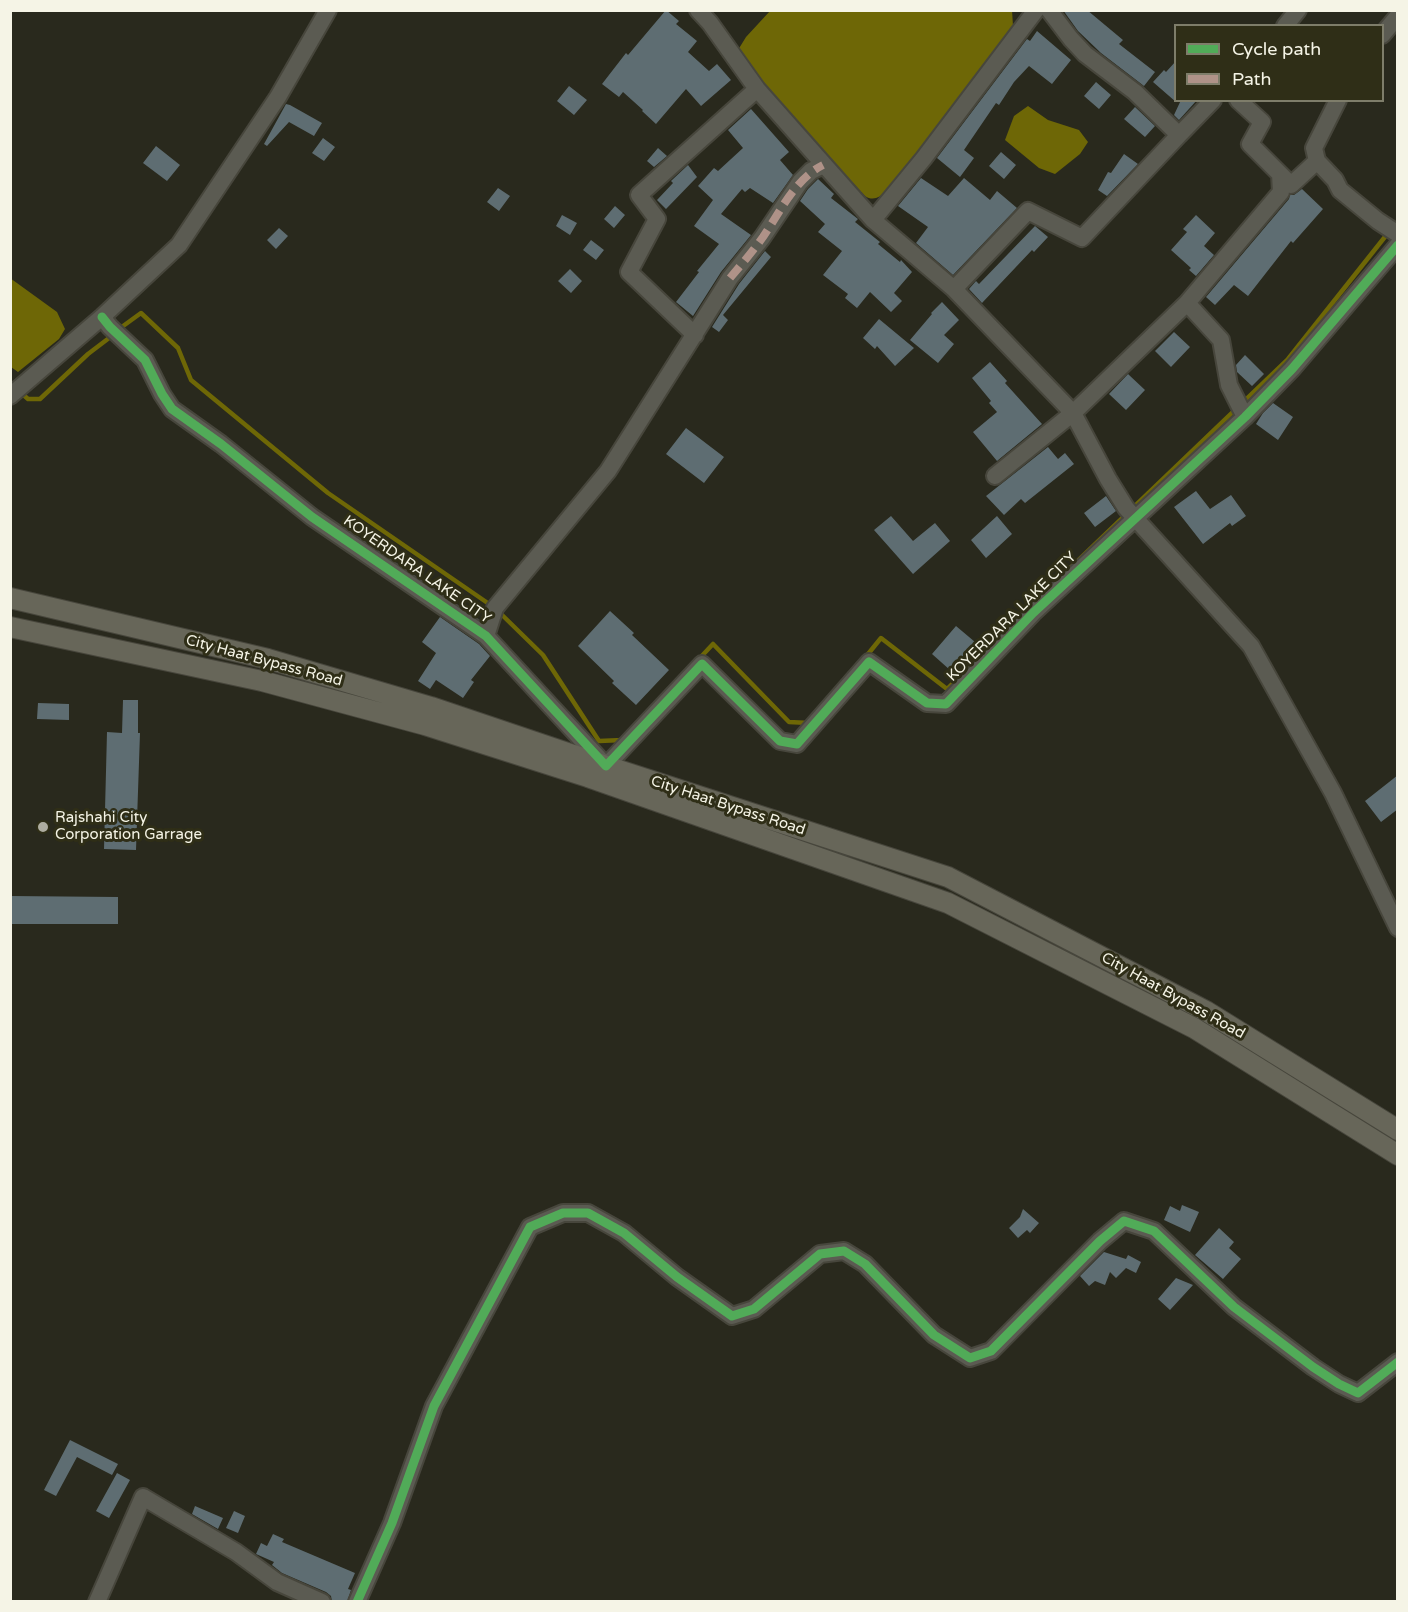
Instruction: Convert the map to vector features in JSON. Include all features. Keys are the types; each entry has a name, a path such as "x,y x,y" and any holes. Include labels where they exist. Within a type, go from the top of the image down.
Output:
{"main road":[{"name":"City Haat Bypass Road","path":"10,598 268,659 431,707 948,877 1206,1011 1398,1130"},
{"name":"City Haat Bypass Road","path":"10,627 262,681 425,725 588,777 948,903 1194,1028 1398,1155"}],"street":[{"path":"15,392 102,317 179,245 278,97 328,10"},
{"path":"698,10 710,23 757,89 873,220 954,289 1073,413 1108,479 1132,514 1251,646 1333,793 1398,928"},
{"path":"873,220 924,158 1036,10"},
{"path":"1049,10 1085,54 1135,92 1179,135"},
{"path":"1288,24 1298,10"},
{"path":"1384,34 1398,16"},
{"path":"694,335 629,272 657,219 639,195 757,89"},
{"path":"954,289 1028,211 1082,238 1212,102"},
{"path":"1240,102 1262,122 1250,144 1291,184 1317,161"},
{"path":"1337,102 1314,148 1317,161 1335,180 1340,190 1398,234"},
{"path":"486,636 495,608 608,471 730,278 762,238 800,182 811,171 823,165"},
{"path":"995,476 1073,413 1187,303 1281,192 1280,174"},
{"name":"KOYERDARA LAKE CITY","path":"102,317 145,360 172,409 221,444 312,517 486,636 606,766 702,664 780,741 797,744 869,662 927,703 946,704 1132,514 1245,417 1292,369 1398,245"},
{"path":"1187,303 1221,340 1229,385 1245,417"},
{"path":"357,1602 392,1523 434,1406 531,1227 563,1213 588,1213 624,1233 678,1277 732,1316 754,1309 820,1254 843,1251 865,1264 934,1335 970,1358 991,1351 1100,1241 1124,1221 1154,1231 1234,1307 1339,1384 1358,1393 1398,1362"},
{"path":"97,1602 143,1497 236,1552 277,1582 322,1602"}],"shaded area":[{"path":"1012,10 1013,26 1010,33 897,179 887,191 874,198 865,196 751,75 738,50 746,37 770,11"},
{"path":"1028,106 1048,120 1079,130 1088,142 1080,154 1055,174 1039,168 1005,140 1014,116"},
{"path":"10,278 57,312 65,329 59,339 18,372 11,367"}],"building":[{"path":"666,10 679,21 676,24 697,41 688,52 709,71 717,64 731,80 701,106 686,89 656,124 623,92 619,97 602,84 626,53 628,55"},
{"path":"1063,10 1087,10 1123,40 1119,44 1155,72 1144,86 1101,53 1078,31"},
{"path":"1037,31 1071,60 1052,84 1029,66 1014,82 999,105 996,103 964,150 974,158 960,177 937,158 1027,39 1030,41"},
{"path":"1174,63 1174,100 1153,82 1164,70 1166,72"},
{"path":"1096,82 1111,95 1099,109 1084,96"},
{"path":"569,86 587,100 574,115 557,101"},
{"path":"1180,102 1195,102 1179,120 1174,115"},
{"path":"286,104 322,123 314,136 289,122 267,146 264,144"},
{"path":"1135,107 1155,126 1145,137 1124,119"},
{"path":"751,109 789,152 780,160 793,175 773,203 750,188 745,192 742,189 721,214 751,235 721,272 693,316 676,302 719,244 694,226 713,200 698,186 714,168 718,171 743,148 728,130"},
{"path":"323,138 335,147 324,161 312,153"},
{"path":"156,146 180,165 167,181 143,163"},
{"path":"658,148 667,156 654,167 647,161"},
{"path":"1001,152 1016,165 1004,179 989,166"},
{"path":"1124,154 1138,164 1107,196 1098,190 1108,172 1111,173"},
{"path":"688,165 697,177 666,209 657,200 673,183 671,181"},
{"path":"921,178 948,196 964,178 990,200 997,191 1017,208 953,275 916,243 928,227 898,206"},
{"path":"818,179 834,194 831,198 858,219 855,222 912,272 894,293 902,301 891,312 870,292 857,308 845,298 848,294 823,275 842,251 818,232 825,224 800,201"},
{"path":"498,188 510,196 499,211 487,202"},
{"path":"1302,189 1323,209 1293,243 1291,241 1248,296 1234,285 1215,305 1206,297 1290,195"},
{"path":"615,206 625,215 614,228 604,219"},
{"path":"562,215 577,223 570,235 556,226"},
{"path":"1196,215 1215,233 1204,246 1214,255 1196,276 1189,270 1191,268 1171,250 1187,232 1183,229"},
{"path":"1035,226 1048,237 1034,252 1032,250 982,303 969,289 976,281 979,284"},
{"path":"279,228 288,236 276,249 267,240"},
{"path":"591,240 604,250 596,260 583,250"},
{"path":"765,251 771,257 723,315 728,320 719,332 712,327 739,284"},
{"path":"570,269 582,281 571,293 558,281"},
{"path":"942,302 959,320 944,335 954,344 938,363 910,340"},
{"path":"879,319 914,348 895,366 877,346 875,349 863,338"},
{"path":"1174,332 1190,347 1171,367 1155,351"},
{"path":"1245,355 1264,374 1252,386 1237,372 1236,365"},
{"path":"990,362 1007,381 1005,383 1042,424 997,461 973,432 997,412 972,378"},
{"path":"1128,374 1145,390 1126,410 1109,394"},
{"path":"1273,403 1293,417 1278,440 1256,424"},
{"path":"686,428 724,457 704,483 666,454"},
{"path":"1048,447 1058,459 1065,453 1074,464 1025,503 1021,499 1004,515 986,496"},
{"path":"1196,491 1210,509 1231,495 1246,516 1232,526 1230,523 1203,544 1174,507"},
{"path":"1106,496 1116,511 1095,527 1084,513"},
{"path":"891,516 913,541 935,523 950,541 913,574 874,530"},
{"path":"997,516 1012,534 986,558 971,540"},
{"path":"610,611 669,670 636,705 578,646"},
{"path":"440,617 479,644 490,656 471,680 474,682 463,698 436,680 430,689 418,681 436,653 422,642"},
{"path":"956,626 975,642 950,670 932,654"},
{"path":"123,700 138,700 138,733 140,733 136,850 104,849 107,732 122,733"},
{"path":"38,703 69,704 69,720 37,719"},
{"path":"1398,775 1398,809 1381,822 1365,801"},
{"path":"10,896 118,897 118,924 10,924"},
{"path":"1182,1205 1199,1212 1190,1232 1164,1220 1170,1206 1180,1211"},
{"path":"1023,1209 1039,1223 1030,1233 1027,1230 1018,1238 1009,1228 1020,1217"},
{"path":"1219,1228 1234,1242 1229,1248 1241,1259 1223,1279 1195,1255"},
{"path":"1104,1252 1126,1259 1128,1255 1141,1262 1136,1273 1126,1268 1116,1278 1110,1272 1105,1285 1095,1281 1089,1286 1080,1276"},
{"path":"1176,1278 1193,1285 1170,1310 1158,1299"},
{"path":"70,1440 118,1464 112,1475 77,1457 56,1496 44,1490"},
{"path":"117,1473 130,1480 109,1518 96,1511"},
{"path":"195,1506 223,1518 218,1529 192,1514"},
{"path":"234,1511 245,1516 238,1533 226,1528"},
{"path":"273,1534 284,1539 282,1542 355,1573 348,1589 351,1590 347,1602 332,1602 331,1596 326,1592 282,1573 272,1565 274,1562 256,1554 261,1543 267,1546"}],"waterway":[{"path":"1070,568 1288,359 1388,233"},
{"path":"119,329 141,313 178,348 191,380 328,493 492,606"},
{"path":"10,383 28,399 40,399 88,354 113,335"},
{"path":"498,611 543,655 599,741 623,740"},
{"path":"864,659 881,638 947,689 1002,634"},
{"path":"698,660 713,644 789,722 809,723"}],"marked path":[{"path":"730,278 763,237 796,187 823,165"}],"cycle path":[{"path":"102,317 145,360 172,409 221,444 312,517 486,636 606,766 702,664 780,741 797,744 869,662 927,703 946,704 1033,613 1245,417 1292,369 1398,245"},
{"path":"357,1602 392,1523 434,1406 530,1227 563,1213 588,1213 624,1233 677,1277 732,1316 754,1309 820,1254 844,1251 865,1264 934,1335 970,1358 991,1351 1100,1241 1124,1221 1154,1231 1234,1307 1339,1384 1358,1393 1398,1362"}],"place":[{"name":"Rajshahi City Corporation Garrage","path":"43,827"}]}
